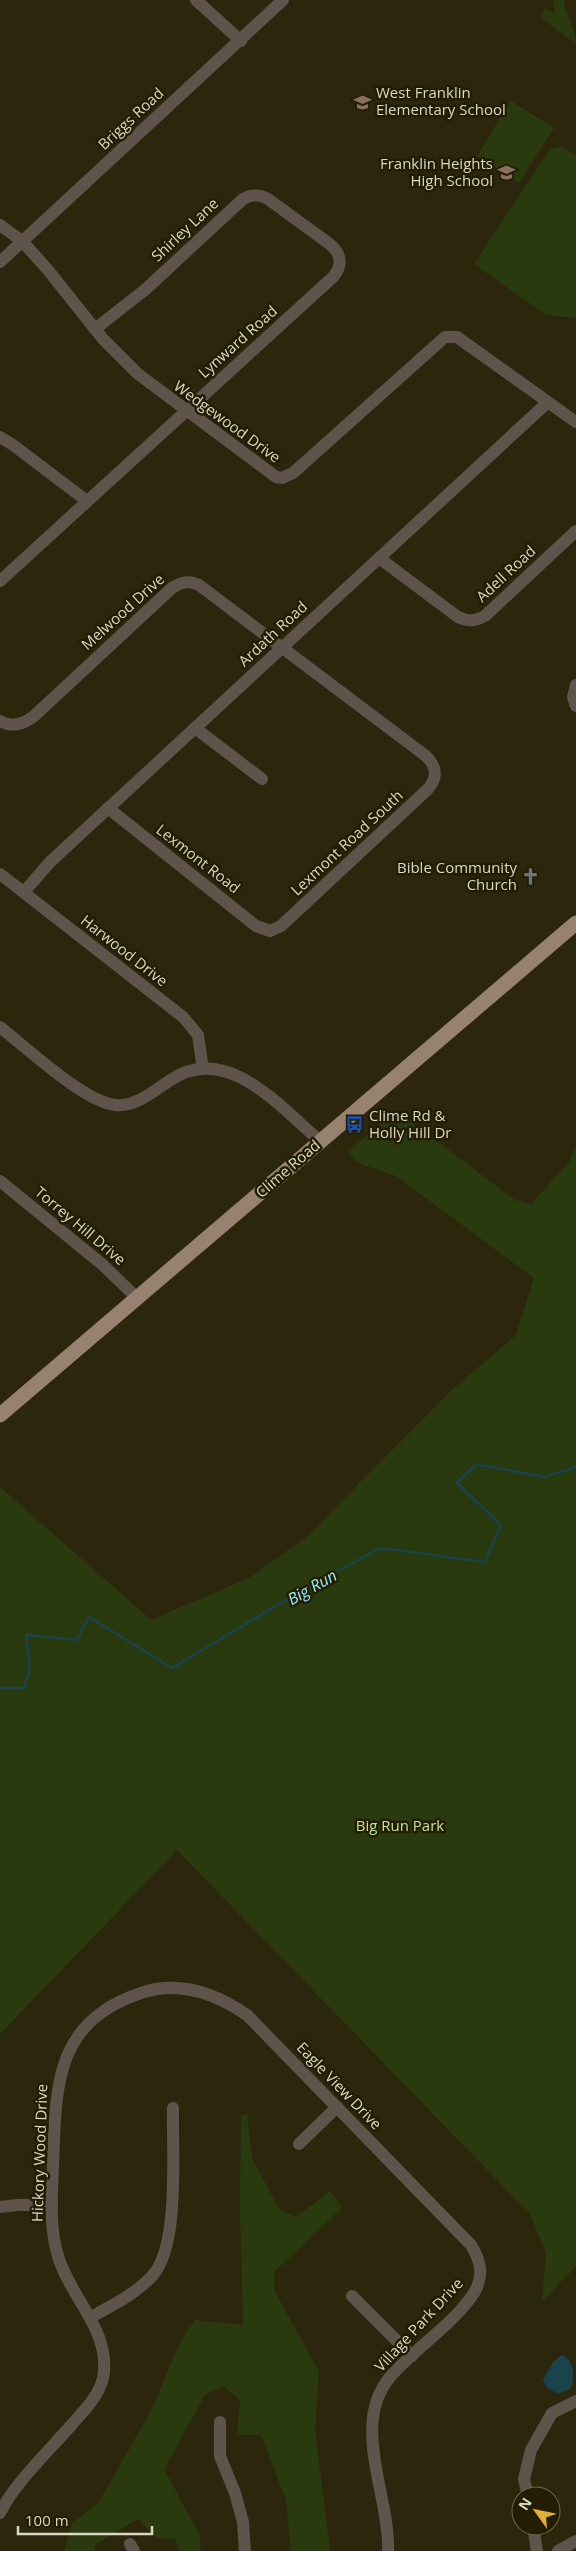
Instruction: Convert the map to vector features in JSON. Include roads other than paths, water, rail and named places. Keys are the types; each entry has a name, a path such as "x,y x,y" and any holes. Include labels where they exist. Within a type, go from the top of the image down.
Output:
{"main road":[{"name":"Clime Road","path":"0,1415 576,923"}],"street":[{"path":"196,0 240,41"},
{"name":"Briggs Road","path":"0,262 283,0"},
{"name":"Shirley Lane","path":"95,329 134,299 247,196 261,195 303,224"},
{"name":"Lynward Road","path":"0,582 337,273 341,262 336,249 303,224"},
{"name":"Wedgewood Drive","path":"0,226 22,241 95,329 138,374 185,412 262,469 276,477 288,477 433,345 445,337 451,336 474,348 576,422"},
{"name":"Ardath Road","path":"24,892 50,862 548,402"},
{"path":"0,437 87,501"},
{"name":"Adell Road","path":"379,558 458,617 467,621 476,620 485,616 576,531"},
{"name":"Melwood Drive","path":"0,721 10,725 21,724 33,717 172,588 185,582 199,585 426,756 436,770"},
{"path":"576,685 573,697 576,706"},
{"path":"195,728 262,779"},
{"name":"Lexmont Road South","path":"270,931 281,926 428,789 435,781 436,770"},
{"name":"Lexmont Road","path":"108,808 256,926 270,931"},
{"name":"Harwood Drive","path":"0,874 183,1017 198,1034 203,1069"},
{"path":"0,1027 84,1093 106,1103 130,1104 184,1073 203,1069 225,1071 248,1081 320,1141"},
{"name":"Torrey Hill Drive","path":"0,1181 103,1265 137,1298"},
{"name":"Eagle View Drive","path":"138,1994 153,1989 188,1989 204,1992 234,2006 259,2026 471,2245 478,2255 481,2267"},
{"name":"Hickory Wood Drive","path":"0,2512 12,2495 89,2405 99,2388 104,2368 102,2346 90,2318 58,2257 54,2240 52,2205 55,2101 62,2065 78,2036 89,2024 112,2006 138,1994"},
{"path":"299,2144 337,2107"},
{"path":"90,2318 136,2291 146,2282 158,2267 168,2246 171,2210 173,2108"},
{"path":"0,2207 52,2205"},
{"name":"Village Park Drive","path":"388,2551 387,2522 372,2437 372,2416 375,2404 389,2379 469,2301 478,2285 481,2267"},
{"path":"352,2296 412,2356"},
{"path":"526,2486 524,2479 531,2450 552,2413 576,2400"},
{"path":"220,2422 220,2456 235,2493 243,2522 244,2551"},
{"path":"535,2536 537,2551"},
{"path":"558,2551 576,2540"}],"water":[{"path":"562,2355 566,2357 571,2365 573,2380 570,2389 558,2394 546,2387 543,2380 553,2362"}],"waterway":[{"name":"Big Run","path":"0,1688 24,1688 30,1668 26,1635 77,1640 89,1617 172,1668 284,1601 380,1548 485,1562 501,1525 457,1483 476,1464 544,1477 576,1467"}],"place":[{"name":"West Franklin Elementary School","path":"362,102"},
{"name":"Franklin Heights High School","path":"507,173"},
{"name":"Bible Community Church","path":"531,877"},
{"name":"Clime Rd & Holly Hill Dr","path":"355,1125"}],"park label":[{"name":"Big Run Park","path":"400,1826"}]}
